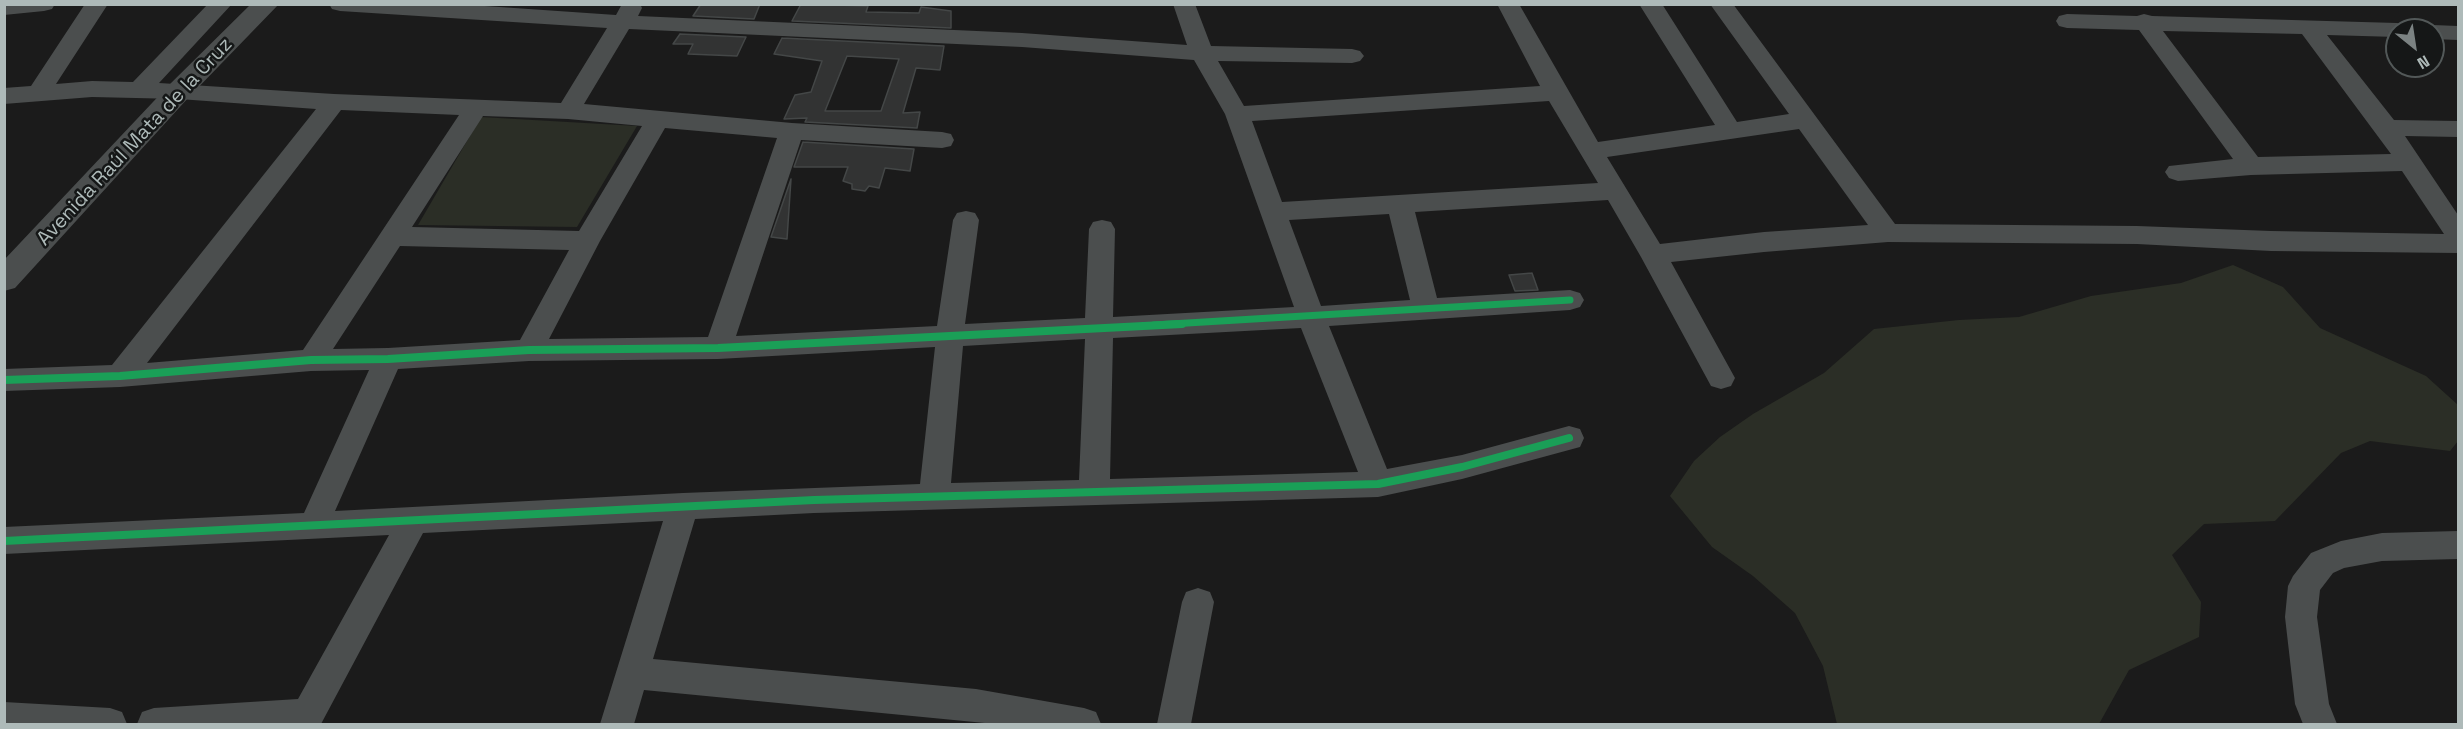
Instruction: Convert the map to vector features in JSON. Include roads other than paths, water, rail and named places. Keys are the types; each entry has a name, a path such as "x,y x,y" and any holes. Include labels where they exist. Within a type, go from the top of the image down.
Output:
{"street":[{"path":"4,8 44,4"},
{"path":"43,86 97,4"},
{"path":"138,91 221,4"},
{"name":"Avenida Raúl Mata de la Cruz","path":"4,280 179,91 266,4"},
{"path":"340,4 628,13 1202,53 1352,56"},
{"path":"1184,4 1202,53 1237,114 1311,317 1378,484"},
{"path":"1508,4 1556,93 1653,254 1721,378"},
{"path":"1650,4 1731,131"},
{"path":"1720,4 1888,233"},
{"path":"568,111 628,13"},
{"path":"2067,21 2144,21 2385,30"},
{"path":"2144,21 2251,166"},
{"path":"2308,27 2387,128 2458,235"},
{"path":"4,89 72,85 92,89"},
{"path":"4,96 92,89 179,91 334,102 568,111 792,131 942,140"},
{"path":"1237,114 1556,93"},
{"path":"120,376 334,102"},
{"path":"311,360 476,108"},
{"path":"529,350 587,241 658,119"},
{"path":"1593,151 1805,120"},
{"path":"2387,128 2458,129"},
{"path":"718,348 792,131"},
{"path":"2178,172 2251,166 2410,162"},
{"path":"1273,212 1616,191"},
{"path":"1400,205 1426,309"},
{"path":"934,495 950,335 966,220"},
{"path":"1094,491 1102,229"},
{"path":"1653,254 1764,242 1888,233 2137,235 2271,241 2458,243"},
{"path":"392,236 587,241"},
{"path":"4,380 120,376 311,360 388,359 529,350 718,348 1311,317 1570,300"},
{"path":"313,526 388,359"},
{"path":"4,541 934,495 1378,484 1462,466 1569,438"},
{"path":"617,724 683,506"},
{"path":"154,724 305,720 413,521"},
{"path":"2320,724 2312,704 2301,617 2304,586 2322,563 2341,555 2382,547 2458,545"},
{"path":"1174,724 1198,602"},
{"path":"632,673 976,705 1084,724"},
{"path":"4,718 110,724"}]}
